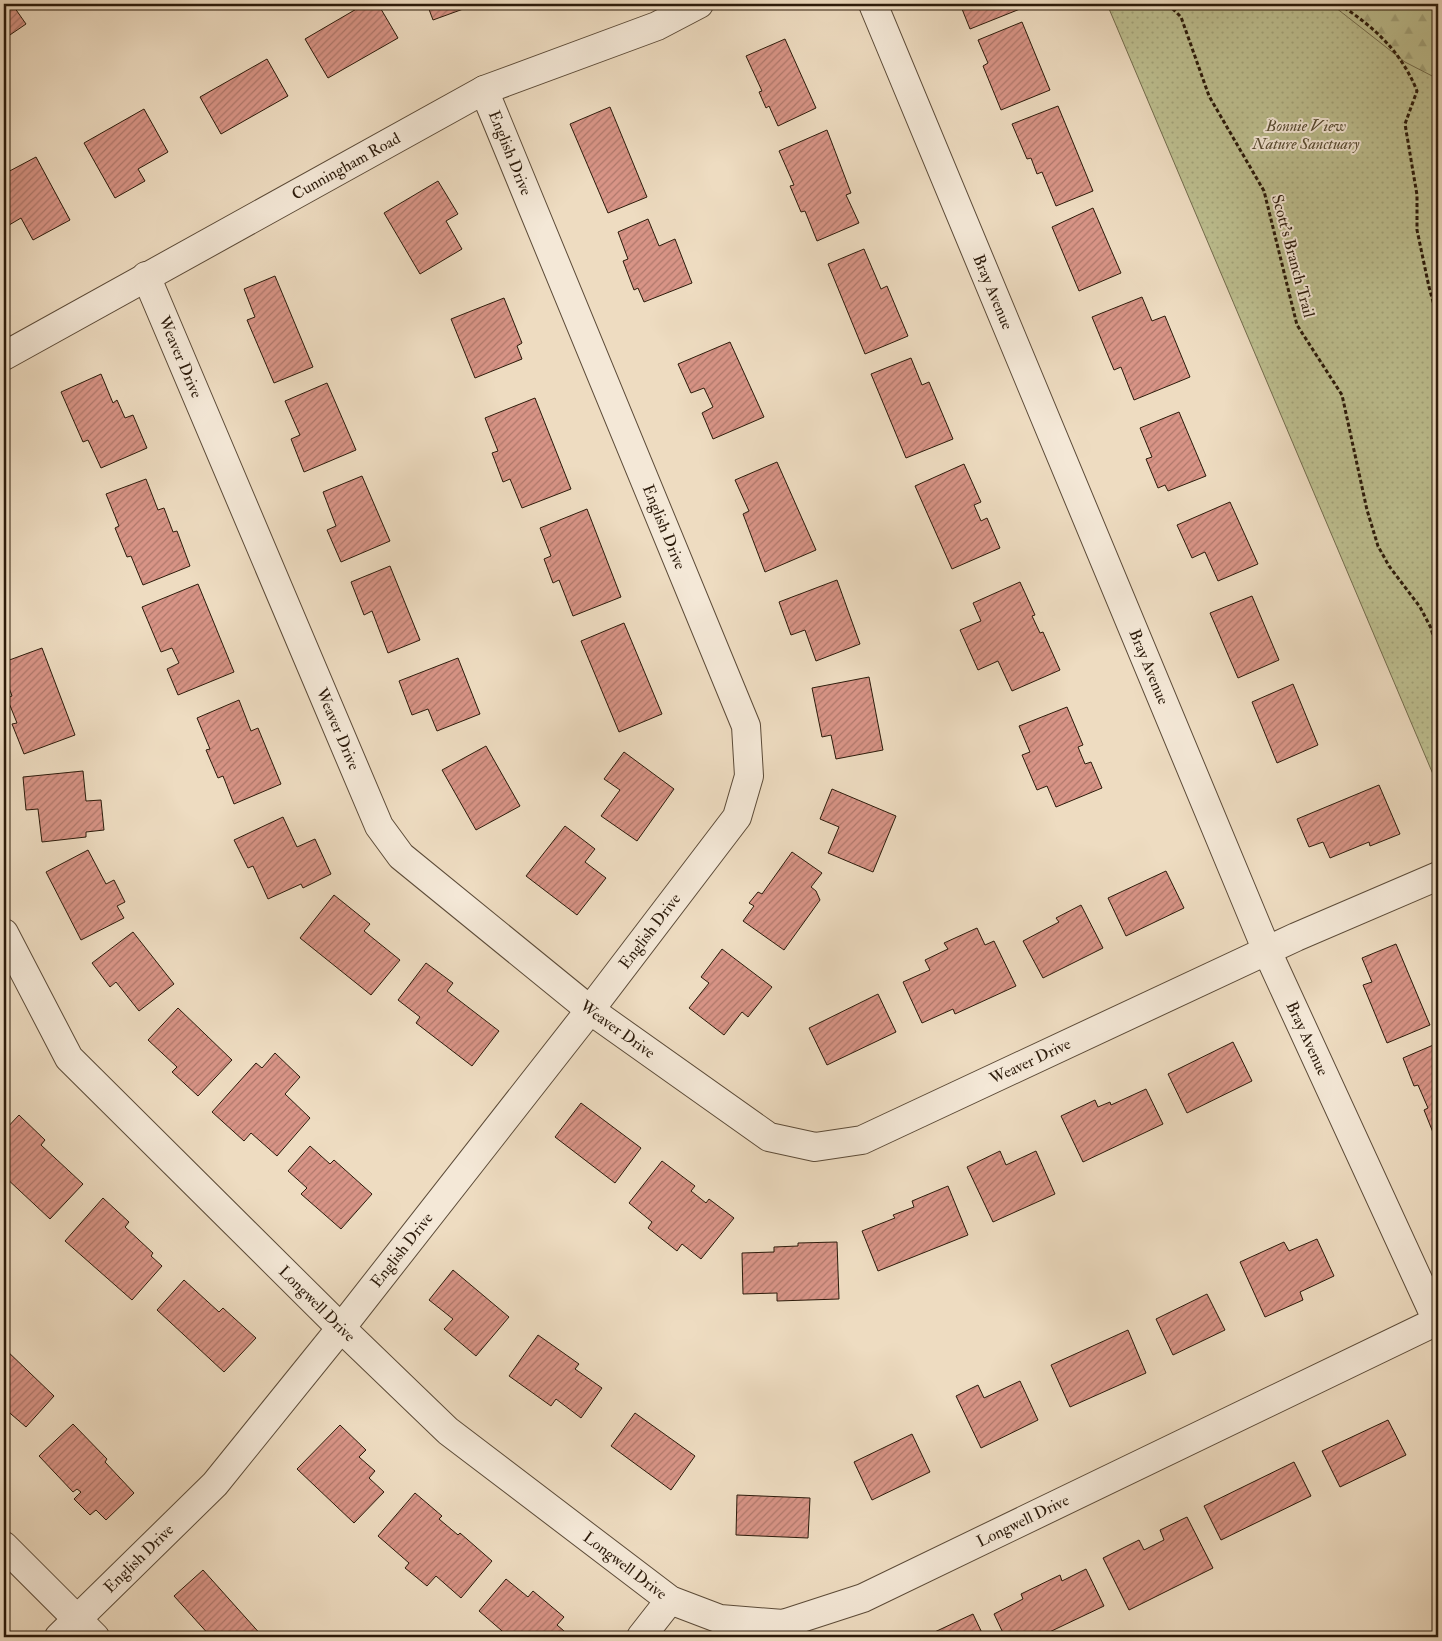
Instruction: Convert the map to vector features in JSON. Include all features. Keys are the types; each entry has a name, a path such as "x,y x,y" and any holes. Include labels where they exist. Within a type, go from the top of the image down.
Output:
{"street":[{"name":"Cunningham Road","path":"4,356 484,90 657,26 700,4"},
{"name":"Bray Avenue","path":"873,4 1267,951 1438,1322"},
{"name":"English Drive","path":"77,1631 216,1484 341,1328 590,1010 737,817 749,776 746,726 484,90"},
{"name":"Weaver Drive","path":"146,276 379,826 401,856 590,1010 769,1137 815,1147 862,1140 1267,951 1438,876"},
{"name":"Longwell Drive","path":"4,933 69,1058 341,1328 448,1430 670,1600 720,1619 783,1624 863,1598 1438,1322"},
{"path":"4,1546 77,1631"},
{"path":"641,1637 670,1600"}],"path":[{"name":"Scott's Branch Trail","path":"1168,4 1181,17 1209,96 1264,191 1297,325 1342,395 1367,510 1378,546 1389,566 1420,607 1431,628 1438,654"},
{"path":"1339,4 1384,37 1411,75 1417,91 1405,124 1417,195 1417,230 1428,287 1438,320"}],"green space":[{"name":"Bonnie View Nature Sanctuary","path":"1107,4 1438,4 1438,786"},
{"path":"1331,4 1438,4 1438,79 1405,62"}],"building":[{"path":"4,4 12,4 26,24 4,39"},
{"path":"365,4 378,4 398,38 328,78 305,39"},
{"path":"427,4 465,4 466,8 433,20"},
{"path":"960,4 1029,4 1030,5 970,29"},
{"path":"1022,22 1050,90 1001,110 983,66 988,63 978,40"},
{"path":"785,39 816,108 778,126 769,106 766,108 759,92 762,91 746,56"},
{"path":"267,59 288,96 221,134 200,97"},
{"path":"1058,106 1093,191 1056,206 1042,172 1037,174 1031,158 1027,159 1012,124"},
{"path":"610,107 647,197 608,213 570,124"},
{"path":"144,109 168,152 138,169 145,181 115,198 84,143"},
{"path":"827,130 851,193 846,195 859,223 817,241 805,211 801,212 790,186 794,185 779,151"},
{"path":"36,157 70,220 33,240 21,218 4,228 4,174"},
{"path":"438,181 458,214 446,221 462,249 420,274 384,213"},
{"path":"1093,208 1121,273 1079,291 1052,227"},
{"path":"648,219 659,246 675,239 692,283 644,302 638,288 634,290 623,261 628,259 618,232"},
{"path":"864,249 881,289 887,286 908,336 865,354 828,264"},
{"path":"275,276 313,367 274,383 247,320 255,317 244,289"},
{"path":"1142,297 1152,321 1165,316 1190,377 1134,400 1121,367 1114,370 1092,317"},
{"path":"504,298 522,343 517,346 522,359 475,378 451,319"},
{"path":"730,342 764,417 713,439 702,413 713,407 704,388 691,393 678,364"},
{"path":"911,358 922,385 929,382 953,439 906,458 871,374"},
{"path":"101,374 113,403 117,400 125,418 133,415 147,448 101,468 88,440 83,442 61,392"},
{"path":"327,383 356,450 304,472 291,439 300,435 285,401"},
{"path":"535,398 571,489 522,508 510,479 503,482 492,453 498,451 485,418"},
{"path":"1179,412 1206,476 1168,491 1165,485 1158,488 1146,459 1152,457 1140,428"},
{"path":"777,462 816,550 765,572 743,514 749,511 735,480"},
{"path":"964,464 981,502 974,505 981,521 987,518 1000,548 952,569 915,486"},
{"path":"362,476 390,541 341,562 327,530 336,526 323,492"},
{"path":"146,479 158,510 164,508 173,532 177,531 190,566 143,585 131,556 127,557 115,528 119,526 106,494"},
{"path":"1230,502 1258,564 1218,581 1205,552 1192,558 1177,525"},
{"path":"587,509 621,597 573,616 559,580 553,583 544,559 551,556 540,528"},
{"path":"390,566 420,640 388,653 372,611 364,615 351,582"},
{"path":"837,580 860,644 816,661 805,630 791,635 779,602"},
{"path":"1020,582 1035,615 1032,616 1040,633 1043,632 1060,670 1012,691 998,661 978,670 960,630 981,621 973,603"},
{"path":"198,584 234,672 178,695 167,669 179,663 172,648 161,652 142,607"},
{"path":"1252,596 1279,660 1238,678 1210,613"},
{"path":"624,623 662,714 619,732 581,641"},
{"path":"42,648 75,735 24,754 12,724 17,723 7,698 12,696 4,674 4,662"},
{"path":"458,658 480,714 437,731 428,709 412,715 399,681"},
{"path":"869,677 883,750 836,759 831,735 822,737 812,688"},
{"path":"1293,684 1318,745 1277,763 1252,702"},
{"path":"239,700 251,731 258,728 281,784 234,804 223,776 218,778 206,750 210,749 197,718"},
{"path":"1067,707 1083,745 1078,747 1085,764 1091,762 1102,788 1056,807 1047,786 1037,790 1022,755 1030,752 1019,726"},
{"path":"486,746 520,806 476,830 442,770"},
{"path":"624,752 674,789 637,841 601,816 620,790 604,779"},
{"path":"83,771 86,801 101,800 104,830 86,832 86,837 42,842 38,809 26,810 23,777"},
{"path":"1379,785 1400,834 1370,846 1369,842 1330,858 1323,842 1309,847 1297,819"},
{"path":"832,789 896,816 873,872 828,853 839,827 820,819"},
{"path":"283,817 297,847 315,839 331,874 303,888 301,884 268,899 253,866 248,868 234,840"},
{"path":"565,826 595,849 585,862 606,878 577,915 526,876"},
{"path":"88,850 106,884 114,880 125,902 117,906 124,918 81,940 46,872"},
{"path":"792,852 822,873 811,887 816,891 820,900 784,950 743,921 754,906 749,903 758,892 762,894"},
{"path":"1166,871 1184,908 1126,936 1108,898"},
{"path":"334,895 370,924 364,931 400,960 371,995 300,938"},
{"path":"1081,905 1103,948 1043,978 1023,941 1059,922 1056,918"},
{"path":"977,928 985,945 994,941 1016,986 955,1014 953,1009 922,1023 903,982 930,970 925,960 948,949 944,943"},
{"path":"133,932 174,984 139,1011 116,982 110,987 92,963"},
{"path":"1396,944 1430,1025 1387,1043 1363,985 1372,982 1362,958"},
{"path":"722,949 772,987 748,1017 742,1012 724,1035 689,1008 709,983 701,977"},
{"path":"426,963 453,983 447,991 499,1031 472,1066 416,1023 420,1017 398,1000"},
{"path":"878,994 896,1032 827,1065 809,1028"},
{"path":"178,1008 232,1060 198,1096 172,1072 177,1067 148,1040"},
{"path":"1233,1042 1252,1081 1187,1113 1168,1074"},
{"path":"1438,1043 1438,1145 1424,1110 1428,1108 1418,1085 1414,1086 1403,1058"},
{"path":"275,1053 300,1077 285,1094 310,1118 277,1156 251,1133 244,1141 212,1112 256,1063 262,1068"},
{"path":"1146,1089 1163,1124 1083,1162 1061,1116 1095,1100 1098,1107 1110,1102 1111,1105"},
{"path":"581,1103 641,1148 615,1183 555,1137"},
{"path":"19,1115 45,1140 41,1145 83,1184 50,1219 4,1176 4,1131"},
{"path":"310,1146 330,1164 334,1160 372,1194 341,1229 301,1194 307,1188 288,1171"},
{"path":"1000,1151 1006,1165 1036,1151 1055,1194 993,1222 967,1167"},
{"path":"662,1161 695,1186 691,1191 706,1203 709,1199 734,1218 701,1259 682,1244 677,1251 648,1228 652,1222 629,1203"},
{"path":"948,1186 968,1235 878,1271 862,1231 895,1218 893,1215 914,1207 912,1201"},
{"path":"103,1198 129,1222 125,1227 153,1253 151,1256 162,1266 132,1300 65,1241"},
{"path":"1317,1239 1334,1276 1300,1292 1303,1300 1265,1317 1240,1262 1284,1242 1289,1251"},
{"path":"837,1242 839,1299 777,1301 777,1293 743,1294 742,1253 774,1252 774,1247 798,1246 798,1243"},
{"path":"453,1270 509,1317 476,1356 444,1329 453,1319 429,1300"},
{"path":"184,1280 219,1312 223,1308 256,1338 224,1372 157,1310"},
{"path":"1207,1294 1225,1330 1173,1355 1156,1319"},
{"path":"1128,1330 1146,1373 1070,1407 1051,1365"},
{"path":"538,1335 579,1364 575,1369 602,1388 581,1418 556,1399 551,1406 509,1376"},
{"path":"4,1348 54,1396 26,1427 4,1408"},
{"path":"1020,1381 1038,1420 981,1448 956,1396 978,1385 984,1398"},
{"path":"635,1413 695,1456 671,1490 611,1446"},
{"path":"1388,1420 1406,1455 1340,1487 1322,1451"},
{"path":"73,1424 107,1459 105,1462 134,1493 106,1520 96,1510 90,1515 74,1499 81,1492 77,1489 73,1492 39,1456"},
{"path":"340,1425 366,1450 359,1457 375,1471 369,1478 384,1492 354,1523 297,1469"},
{"path":"912,1434 930,1472 872,1500 854,1462"},
{"path":"1294,1462 1311,1496 1221,1540 1204,1506"},
{"path":"415,1493 442,1516 439,1519 458,1535 460,1533 492,1561 461,1598 436,1576 427,1586 405,1568 409,1563 378,1536"},
{"path":"737,1495 810,1498 808,1538 736,1535"},
{"path":"1187,1517 1213,1568 1129,1610 1103,1558 1139,1540 1144,1550 1164,1540 1160,1530"},
{"path":"1086,1569 1104,1606 1039,1637 1005,1637 994,1614 1023,1599 1021,1594 1060,1575 1062,1581"},
{"path":"203,1570 263,1637 211,1637 174,1596"},
{"path":"506,1579 528,1597 533,1591 564,1617 557,1625 571,1637 509,1637 479,1611"},
{"path":"973,1614 984,1637 924,1637"}]}
